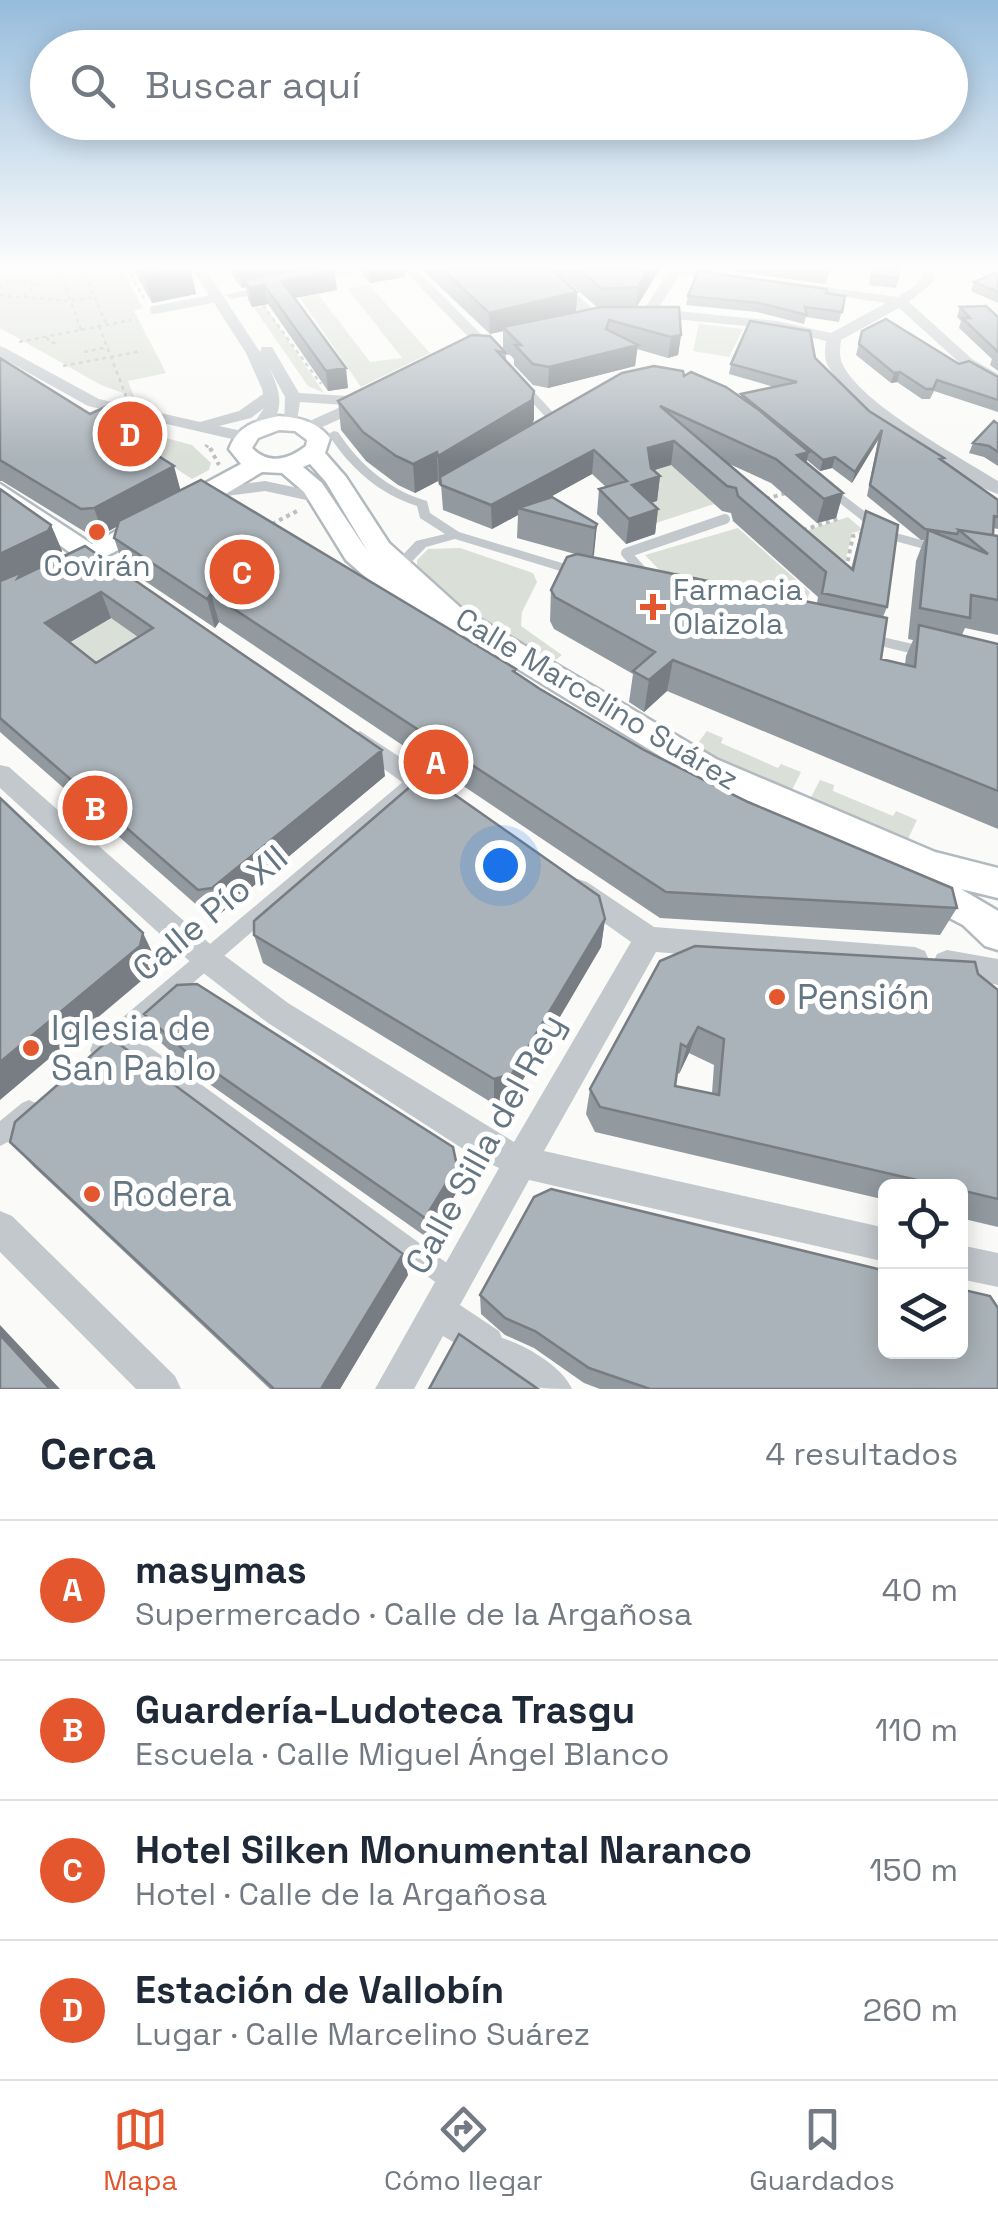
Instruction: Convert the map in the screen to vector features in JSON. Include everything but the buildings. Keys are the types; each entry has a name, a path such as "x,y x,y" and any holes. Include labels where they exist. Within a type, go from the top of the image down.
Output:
{"main road":[{"path":"258,464 243,456 241,443 252,433 300,443"},
{"path":"0,602 91,555 214,482 300,443"},
{"name":"Calle Marcelino Suárez","path":"300,443 313,502 355,554 432,623 641,758 772,824 952,900 998,934"},
{"name":"Calle Marcelino Suárez","path":"300,443 327,464 354,514 398,568 452,614 705,768 930,866 998,883"},
{"path":"0,491 91,555"}],"street":[{"path":"5,344 77,396 174,422 252,433 272,412 272,395 245,332"},
{"path":"250,332 292,397 300,443 375,397 292,397"},
{"path":"466,353 492,347 476,332"},
{"path":"807,332 834,338"},
{"path":"841,332 834,338 832,354 837,368 863,396 998,489"},
{"path":"934,332 968,362 998,381"},
{"path":"516,379 556,422"},
{"path":"174,422 224,422 245,414 272,395"},
{"path":"540,432 570,414"},
{"path":"334,434 346,454 405,500 427,501 424,515 455,535 593,576"},
{"path":"811,473 878,528 905,542 961,553"},
{"path":"214,482 265,486 313,502"},
{"path":"398,568 421,544 455,535"},
{"path":"91,555 115,571"},
{"path":"627,584 660,592"},
{"path":"848,634 942,656"},
{"path":"336,724 458,808"},
{"path":"0,774 207,958 278,1013 484,1145 523,1162 878,1243"},
{"name":"Calle Pío XII","path":"88,1060 416,780"},
{"path":"559,877 649,939 885,957 998,972"},
{"name":"Calle Silla del Rey","path":"394,1389 626,973 649,939"},
{"path":"117,1035 446,1296 495,1350 552,1389"},
{"path":"0,1135 44,1098"},
{"path":"0,1228 162,1389"},
{"path":"968,1264 998,1270"}],"lane":[{"path":"660,592 626,553 725,520"}],"path":[{"path":"5,344 72,332"},
{"path":"101,332 127,398"},
{"path":"285,332 326,390"},
{"path":"46,337 56,343"},
{"path":"18,342 32,350"},
{"path":"84,352 108,347"},
{"path":"72,374 59,366 142,351"},
{"path":"120,396 137,401"},
{"path":"148,456 134,447 158,436 174,422"},
{"path":"198,442 212,449 218,460 214,482"},
{"path":"752,503 822,482"},
{"path":"261,526 275,524 313,502"},
{"path":"789,534 858,512"},
{"path":"844,581 853,536 878,528"}],"shaded area":[{"path":"7,332 145,332 166,373 128,381 134,397 101,385"},
{"path":"270,332 283,332 324,393 308,386"},
{"path":"323,332 347,332 370,362 402,358 382,332 411,332 430,353 361,387"},
{"path":"697,332 742,332 729,357 693,351"},
{"path":"162,437 192,445 211,463 209,470 192,479 143,447"},
{"path":"671,465 714,504 647,526 629,509 632,477"},
{"path":"848,517 863,530 852,533 842,575 793,535"},
{"path":"738,528 810,592 803,610 668,579 645,555"},
{"path":"460,548 533,573 537,582 522,612 521,626 562,655 551,663 474,616 417,569 417,560 428,549"},
{"path":"137,602 153,648 107,690 57,650"},
{"path":"707,731 723,738 721,743 778,768 781,764 801,772 791,792 695,747"},
{"path":"820,780 834,785 833,791 893,816 896,811 917,820 907,841 809,801"}],"place":[{"name":"Estación de Vallobín","path":"130,434"},
{"name":"Covirán","path":"97,532"},
{"name":"Hotel Silken Monumental Naranco","path":"242,572"},
{"name":"Farmacia Olaizola","path":"653,607"},
{"name":"masymas","path":"436,762"},
{"name":"Guardería-Ludoteca Trasgu","path":"95,808"},
{"name":"Pensión","path":"777,997"},
{"name":"Iglesia de San Pablo","path":"31,1048"},
{"name":"Rodera","path":"92,1194"}]}
